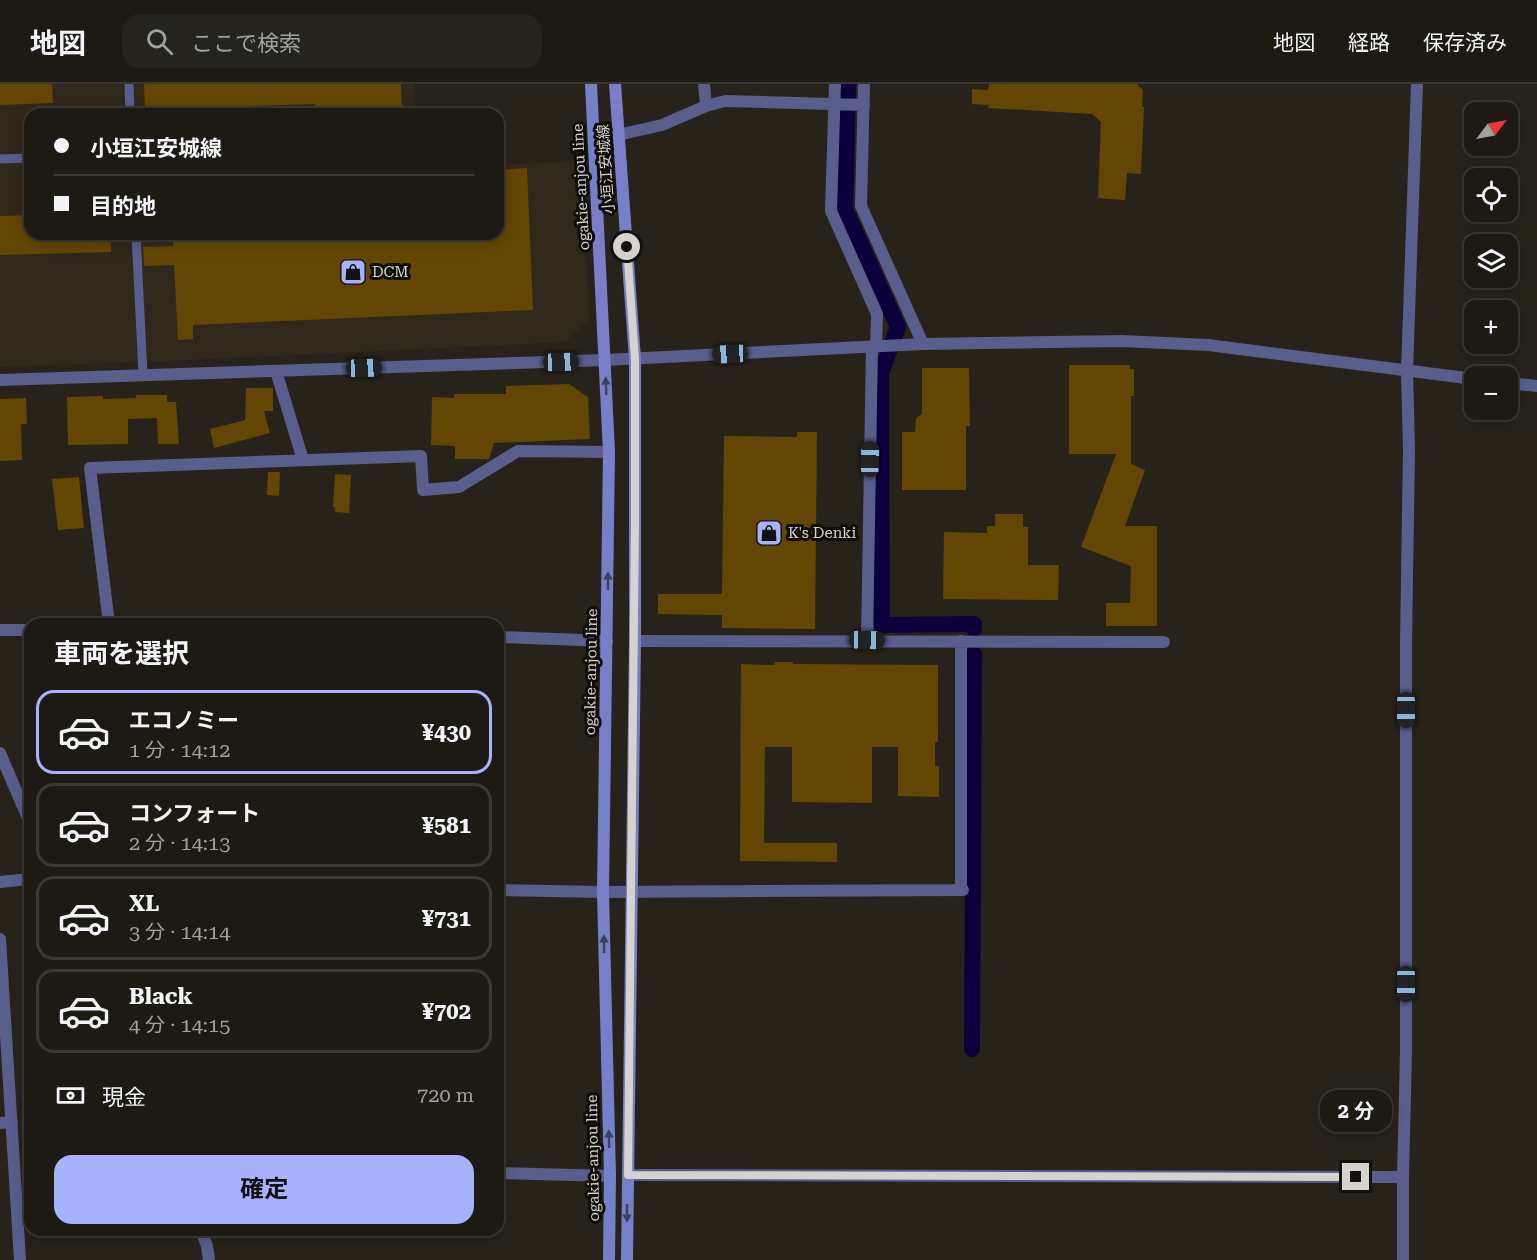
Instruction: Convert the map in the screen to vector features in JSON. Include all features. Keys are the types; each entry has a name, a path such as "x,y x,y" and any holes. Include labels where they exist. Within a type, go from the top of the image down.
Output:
{"main road":[{"name":"ogakie-anjou line","path":"591,84 609,452 603,892 610,1176 609,1260"},
{"name":"小垣江安城線","path":"615,84 635,359 635,640 627,1260"}],"street":[{"path":"704,84 706,106"},
{"path":"836,84 831,211 877,314 867,640"},
{"path":"864,84 861,206 922,344"},
{"path":"1403,1260 1406,1052 1407,370 1417,84"},
{"path":"618,135 662,125 706,106 724,101 863,105"},
{"path":"0,380 635,359 922,344 1122,341 1208,345 1464,378"},
{"path":"276,371 303,460"},
{"path":"1518,384 1537,386"},
{"path":"108,618 90,468 421,456 423,490 459,487 518,451 609,452"},
{"path":"0,630 24,630"},
{"path":"504,638 607,641"},
{"path":"635,640 1164,642"},
{"path":"504,890 631,892 962,890 961,641"},
{"path":"0,753 24,809"},
{"path":"0,882 24,880"},
{"path":"0,939 6,1123 20,1260"},
{"path":"504,1173 610,1176"},
{"path":"628,1175 1403,1177"},
{"path":"203,1236 209,1260"}],"lane":[{"path":"129,84 130,108"},
{"path":"0,159 24,158"},
{"path":"136,240 143,374"}],"shaded area":[{"path":"0,84 414,84 415,108 24,108 24,240 504,240 504,165 581,161 589,320 565,342 0,367"}],"building":[{"path":"0,84 52,84 53,103 0,105"},
{"path":"144,84 401,84 402,108 315,108 315,104 250,106 250,108 235,108 235,106 145,108"},
{"path":"989,84 1137,84 1143,90 1142,107 1144,107 1141,174 1127,173 1125,200 1098,198 1101,122 1092,114 988,108 989,105 972,104 972,89 988,90"},
{"name":"DCM","path":"527,168 533,310 193,325 193,339 178,340 174,265 144,266 143,247 173,246 173,240 504,240 504,170"},
{"path":"24,215 24,240 110,240 111,252 0,255 0,216"},
{"path":"1069,365 1130,365 1130,369 1134,369 1134,396 1131,396 1131,464 1145,470 1125,526 1157,526 1157,626 1106,626 1106,603 1130,603 1131,566 1081,547 1116,454 1069,454"},
{"path":"922,368 969,368 970,426 966,426 966,490 902,490 902,432 915,432 916,418 922,414"},
{"path":"569,384 588,397 590,439 494,443 489,459 455,459 455,446 431,445 432,397 454,398 454,394 506,394 506,386"},
{"path":"246,388 273,388 273,411 264,411 270,433 214,448 210,429 245,420"},
{"path":"136,395 167,395 167,402 176,402 179,444 158,444 157,418 128,419 128,444 68,445 67,397 103,396 103,399 136,398"},
{"path":"26,398 27,424 21,424 22,460 0,461 0,399"},
{"name":"K's Denki","path":"797,432 817,432 815,629 722,628 722,615 658,614 658,594 722,594 724,436 797,437"},
{"path":"268,472 280,472 279,496 267,495"},
{"path":"335,474 351,475 349,513 335,512 335,507 333,507"},
{"path":"79,477 84,528 58,530 52,479"},
{"path":"995,514 1023,514 1023,527 1028,527 1028,565 1059,565 1058,600 943,599 944,532 987,533 987,526 995,526"},
{"path":"775,662 938,665 938,742 935,742 935,766 939,766 939,797 898,796 898,747 872,747 872,803 792,802 792,747 765,747 764,843 837,843 837,862 740,861 741,664 774,665"}],"waterway":[{"path":"848,84 845,209 898,327 881,373 882,625 974,624 974,629"},
{"path":"972,1049 974,654"}],"place":[{"name":"DCM","path":"353,272"},
{"name":"K's Denki","path":"769,533"}],"route":[{"path":"627,247 635,359 635,640 628,1175 1356,1177"}]}
